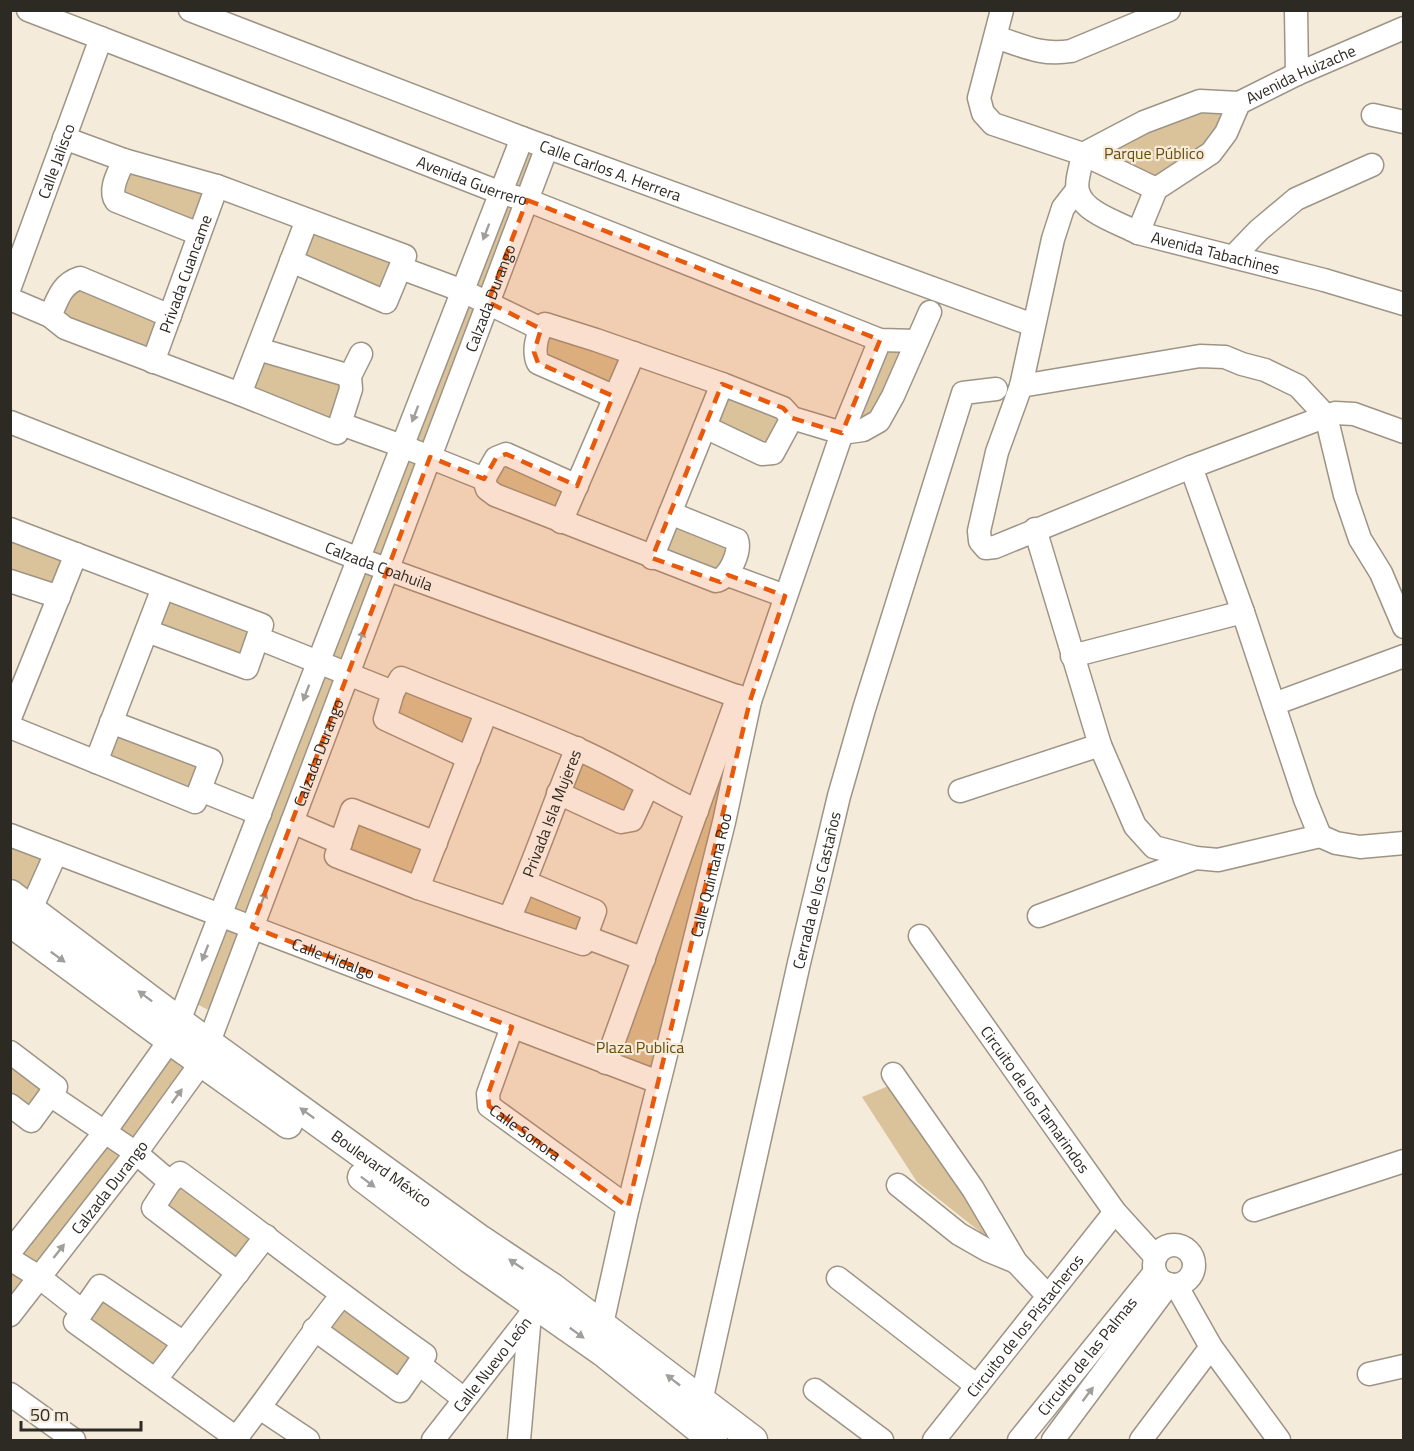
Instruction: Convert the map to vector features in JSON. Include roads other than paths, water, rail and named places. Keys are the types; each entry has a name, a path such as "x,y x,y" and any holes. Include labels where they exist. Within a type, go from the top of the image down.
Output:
{"main road":[{"name":"Boulevard México","path":"17,909 174,1031 481,1240 540,1302 603,1352 703,1423 753,1440"},
{"name":"Boulevard México","path":"540,1302 602,1324 703,1423"}],"street":[{"name":"Avenida Guerrero","path":"28,10 501,193 527,200 880,340 917,341"},
{"name":"Calle Carlos A. Herrera","path":"190,10 522,138 1033,324"},
{"path":"1002,10 979,98 983,113 993,124 1083,154 1156,189"},
{"path":"996,37 1041,52 1071,51 1169,10"},
{"path":"1296,10 1297,74"},
{"name":"Avenida Huizache","path":"1083,154 1144,122 1200,101 1239,103 1297,74 1404,28"},
{"name":"Calle Jalisco","path":"10,287 101,38"},
{"path":"1378,38 1404,49"},
{"path":"1138,233 1156,189 1211,153 1226,133 1239,103"},
{"path":"1373,115 1404,122"},
{"path":"64,138 124,160 217,186 405,256 386,302 291,261"},
{"name":"Calzada Durango","path":"10,1252 104,1133 174,1031 522,138"},
{"name":"Calzada Durango","path":"10,1315 136,1153 205,1053 547,147"},
{"path":"1083,154 1077,190 1063,208 1053,239 1021,386 997,452 979,531 980,541 986,548 995,547 1191,466 1326,416 1343,412 1354,414 1404,432"},
{"path":"124,160 112,191 116,201 200,234"},
{"path":"1233,257 1259,230 1296,199 1372,165"},
{"name":"Privada Cuancame","path":"153,362 217,186"},
{"name":"Avenida Tabachines","path":"1077,190 1089,208 1138,233 1324,280 1404,304"},
{"path":"240,394 307,220"},
{"path":"401,268 463,291 541,328"},
{"path":"50,316 61,291 70,281 80,278 170,316"},
{"path":"10,299 50,316 65,328 337,433 351,389 350,376 361,354"},
{"path":"613,396 538,363 534,352 541,328 547,324 634,353 783,408 792,418 842,433 863,430 879,421 893,396 930,312"},
{"name":"Calle Quintana Roo","path":"606,1063 697,811 785,596 842,433 880,340"},
{"path":"258,349 350,376"},
{"path":"561,522 613,396 634,353"},
{"path":"1021,386 1200,356 1226,357 1265,370 1298,386 1326,416 1345,495 1360,539 1381,573 1404,627"},
{"path":"652,558 722,384"},
{"name":"Cerrada de los Castaños","path":"703,1423 799,963 839,796 963,393 996,388"},
{"path":"705,427 762,454 770,454 773,453 792,418"},
{"name":"Calzada Coahuila","path":"10,422 359,558 744,699"},
{"path":"341,424 484,479"},
{"path":"577,486 506,454 496,458 484,479 487,489 495,495 652,558 716,581 723,580 728,575 739,548 737,540 670,513"},
{"path":"1191,466 1243,612 1305,799 1320,836"},
{"path":"10,529 262,625 247,668 147,631"},
{"path":"1035,529 1100,745 1135,826 1154,847 1196,858 1218,860 1320,836 1336,843 1360,847 1401,849"},
{"path":"10,718 17,683 59,597 76,554"},
{"path":"728,575 785,596"},
{"path":"10,581 59,597"},
{"path":"96,762 163,588"},
{"path":"1072,656 1243,612"},
{"path":"258,638 393,692"},
{"path":"1274,704 1404,656"},
{"path":"469,758 385,719 393,692 401,678 577,748"},
{"name":"Calle Quintana Roo","path":"602,1324 658,1082 724,822 744,699"},
{"path":"418,888 486,713"},
{"path":"10,728 195,802 212,760 111,722"},
{"path":"960,791 1100,745"},
{"name":"Privada Isla Mujeres","path":"509,919 577,748 697,811"},
{"path":"558,793 621,822 629,822 648,785"},
{"path":"200,790 260,814"},
{"path":"436,843 352,810 336,856 418,888 583,944 594,911 525,882"},
{"path":"292,822 341,843"},
{"name":"Calle Hidalgo","path":"10,835 658,1082"},
{"path":"17,909 56,853"},
{"path":"1039,916 1196,858"},
{"name":"Circuito de los Tamarindos","path":"921,936 1115,1212 1164,1274 1270,1436"},
{"path":"586,937 644,959"},
{"name":"Calle Sonora","path":"512,1027 488,1094 489,1106 628,1207"},
{"path":"10,1052 56,1087 31,1120 10,1105"},
{"path":"893,1074 973,1189 1016,1262 1048,1296"},
{"path":"50,1095 136,1153 170,1182"},
{"path":"1254,1210 1404,1161"},
{"path":"238,1272 153,1208 170,1182 180,1173 266,1236 341,1296 425,1355 400,1391 314,1329"},
{"path":"898,1185 959,1234 987,1250 1016,1262"},
{"name":"Circuito de los Pistacheros","path":"933,1440 1115,1212"},
{"path":"156,1379 266,1236"},
{"path":"10,1259 39,1277 81,1310"},
{"name":"Circuito de las Palmas","path":"1019,1440 1164,1274"},
{"name":"Circuito de las Palmas","path":"1053,1440 1164,1274"},
{"path":"838,1278 977,1386"},
{"path":"184,1343 100,1286 81,1310 75,1322 237,1439 314,1329 341,1296"},
{"path":"519,1440 540,1302"},
{"name":"Calle Nuevo León","path":"433,1440 540,1302"},
{"path":"1141,1440 1211,1347"},
{"path":"419,1364 464,1399"},
{"path":"1370,1374 1404,1366"},
{"path":"815,1390 882,1440"},
{"path":"10,1394 74,1440"},
{"path":"260,1408 308,1440"}],"park label":[{"name":"Parque Público","path":"1154,153"},
{"name":"Plaza Publica","path":"640,1047"}]}
